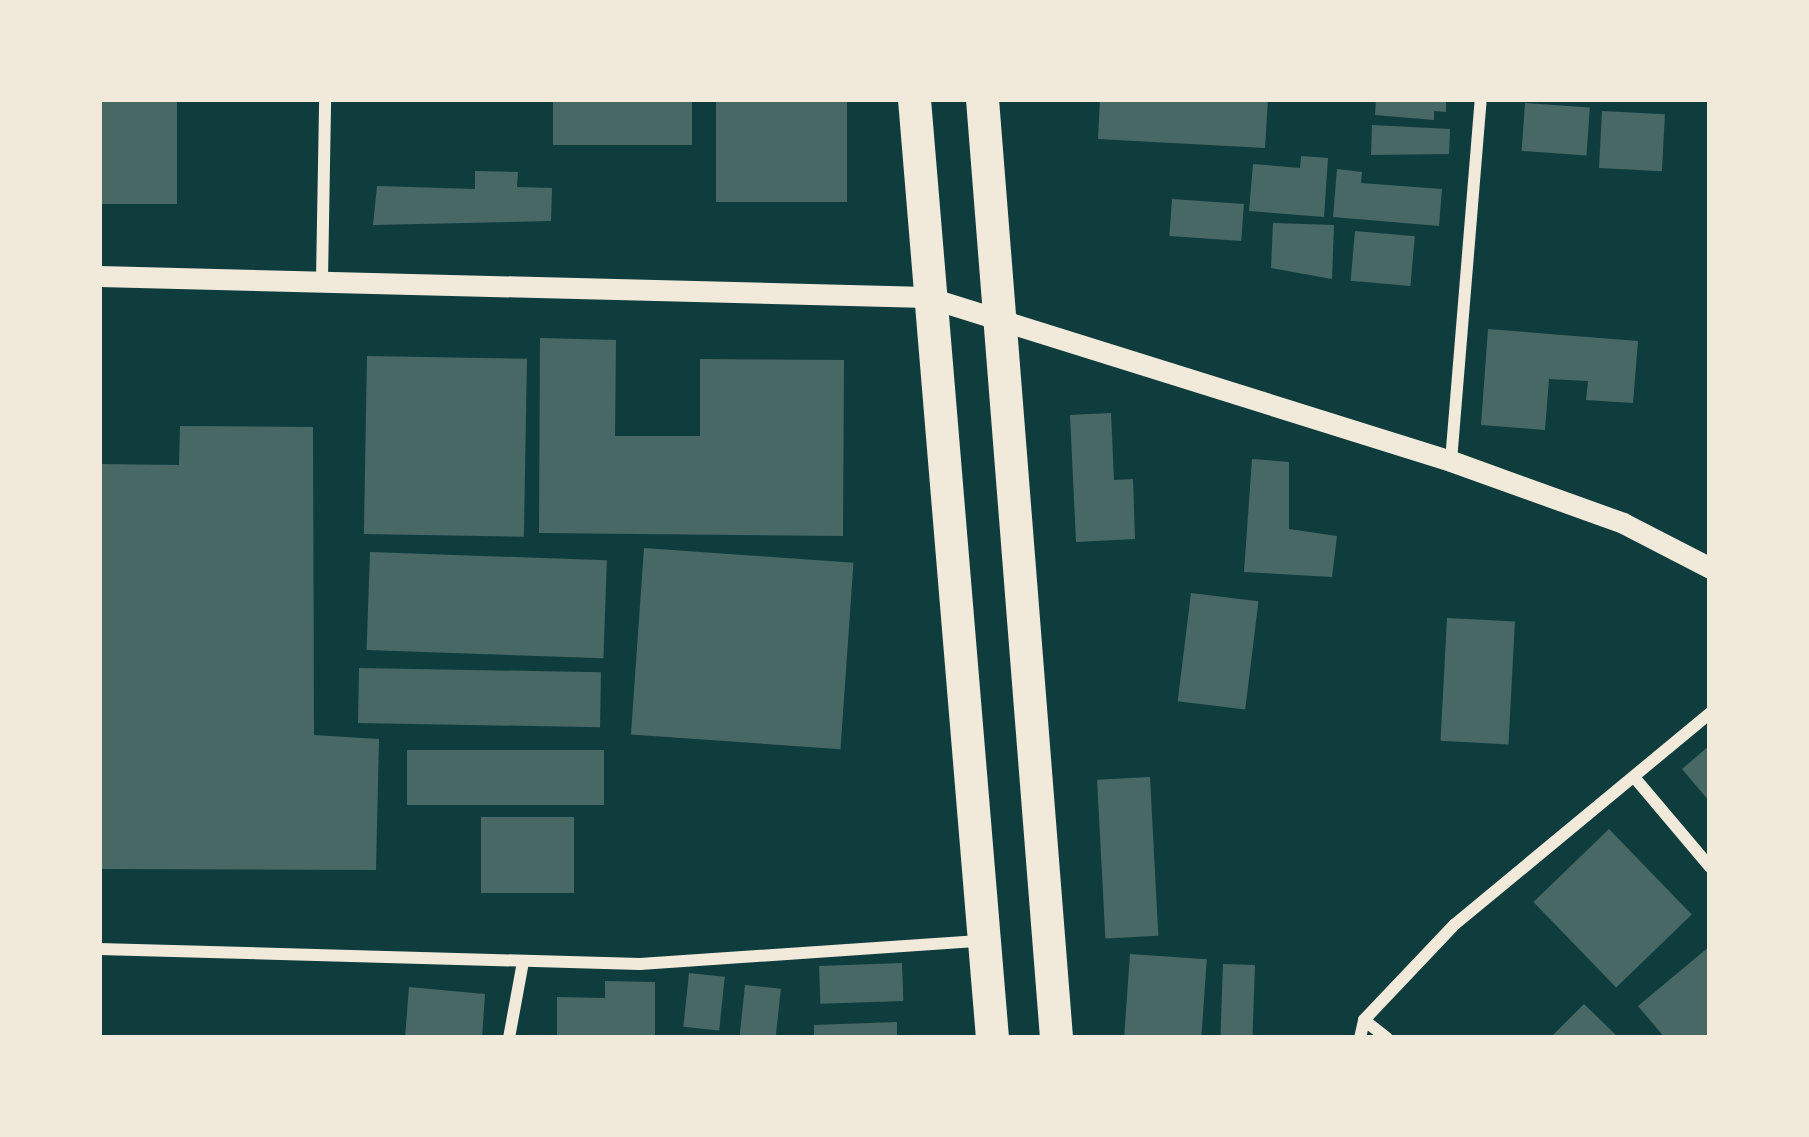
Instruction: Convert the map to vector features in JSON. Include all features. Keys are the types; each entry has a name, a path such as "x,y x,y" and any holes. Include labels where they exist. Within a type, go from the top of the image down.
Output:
{"highway":[{"path":"914,99 992,1038"},
{"path":"982,99 1056,1038"}],"street":[{"path":"322,279 325,99"},
{"path":"1451,461 1481,99"},
{"path":"99,276 927,297 998,314 1451,461 1623,523 1710,568"},
{"path":"1360,1038 1364,1020 1454,925 1710,713"},
{"path":"1634,777 1710,867"},
{"path":"99,949 640,964 984,940"},
{"path":"509,1038 523,962"},
{"path":"1364,1020 1387,1038"}],"building":[{"path":"99,99 177,99 177,204 99,204"},
{"path":"553,99 692,99 692,145 553,145"},
{"path":"716,99 847,99 847,202 716,202"},
{"path":"1100,99 1268,99 1265,148 1098,139"},
{"path":"1376,99 1446,99 1446,112 1434,111 1434,120 1375,115"},
{"path":"1525,103 1590,108 1586,155 1522,151"},
{"path":"1602,111 1665,114 1662,171 1599,168"},
{"path":"1372,125 1450,129 1449,154 1371,155"},
{"path":"1301,156 1328,158 1324,217 1249,211 1253,164 1300,168"},
{"path":"1337,169 1362,172 1361,183 1442,189 1439,226 1333,217"},
{"path":"475,171 518,172 517,187 552,188 551,221 373,225 377,186 475,189"},
{"path":"1172,199 1244,204 1241,241 1169,236"},
{"path":"1273,223 1334,225 1332,279 1271,268"},
{"path":"1355,231 1415,236 1410,286 1351,281"},
{"path":"1488,329 1638,341 1633,403 1586,400 1588,381 1549,379 1545,430 1481,425"},
{"path":"540,338 616,340 615,436 700,436 700,359 844,360 843,536 539,533"},
{"path":"367,356 527,359 524,537 364,534"},
{"path":"1111,413 1114,480 1133,479 1135,539 1076,542 1070,415"},
{"path":"180,426 313,427 314,735 379,739 376,870 99,869 99,464 179,465"},
{"path":"1252,459 1289,462 1289,529 1337,536 1332,577 1244,572"},
{"path":"644,548 853,563 840,749 631,735"},
{"path":"370,552 607,560 603,658 367,650"},
{"path":"1191,593 1258,601 1245,709 1178,701"},
{"path":"1447,618 1515,622 1508,744 1441,741"},
{"path":"359,668 601,672 600,727 358,723"},
{"path":"1710,745 1710,802 1682,769"},
{"path":"407,750 604,750 604,805 407,805"},
{"path":"1150,777 1158,936 1105,939 1097,780"},
{"path":"481,817 574,817 574,893 481,893"},
{"path":"1609,829 1692,915 1616,988 1533,902"},
{"path":"1710,946 1710,1038 1665,1038 1638,1006"},
{"path":"1130,954 1207,959 1201,1038 1124,1038"},
{"path":"902,963 903,1001 820,1004 819,966"},
{"path":"1223,964 1255,965 1252,1038 1220,1038"},
{"path":"689,973 725,977 719,1030 683,1027"},
{"path":"605,981 655,982 655,1038 557,1038 557,997 605,998"},
{"path":"745,985 781,989 776,1038 739,1038"},
{"path":"409,987 485,994 482,1038 405,1038"},
{"path":"1584,1004 1619,1038 1550,1038"},
{"path":"897,1022 897,1038 814,1038 814,1025"}]}
